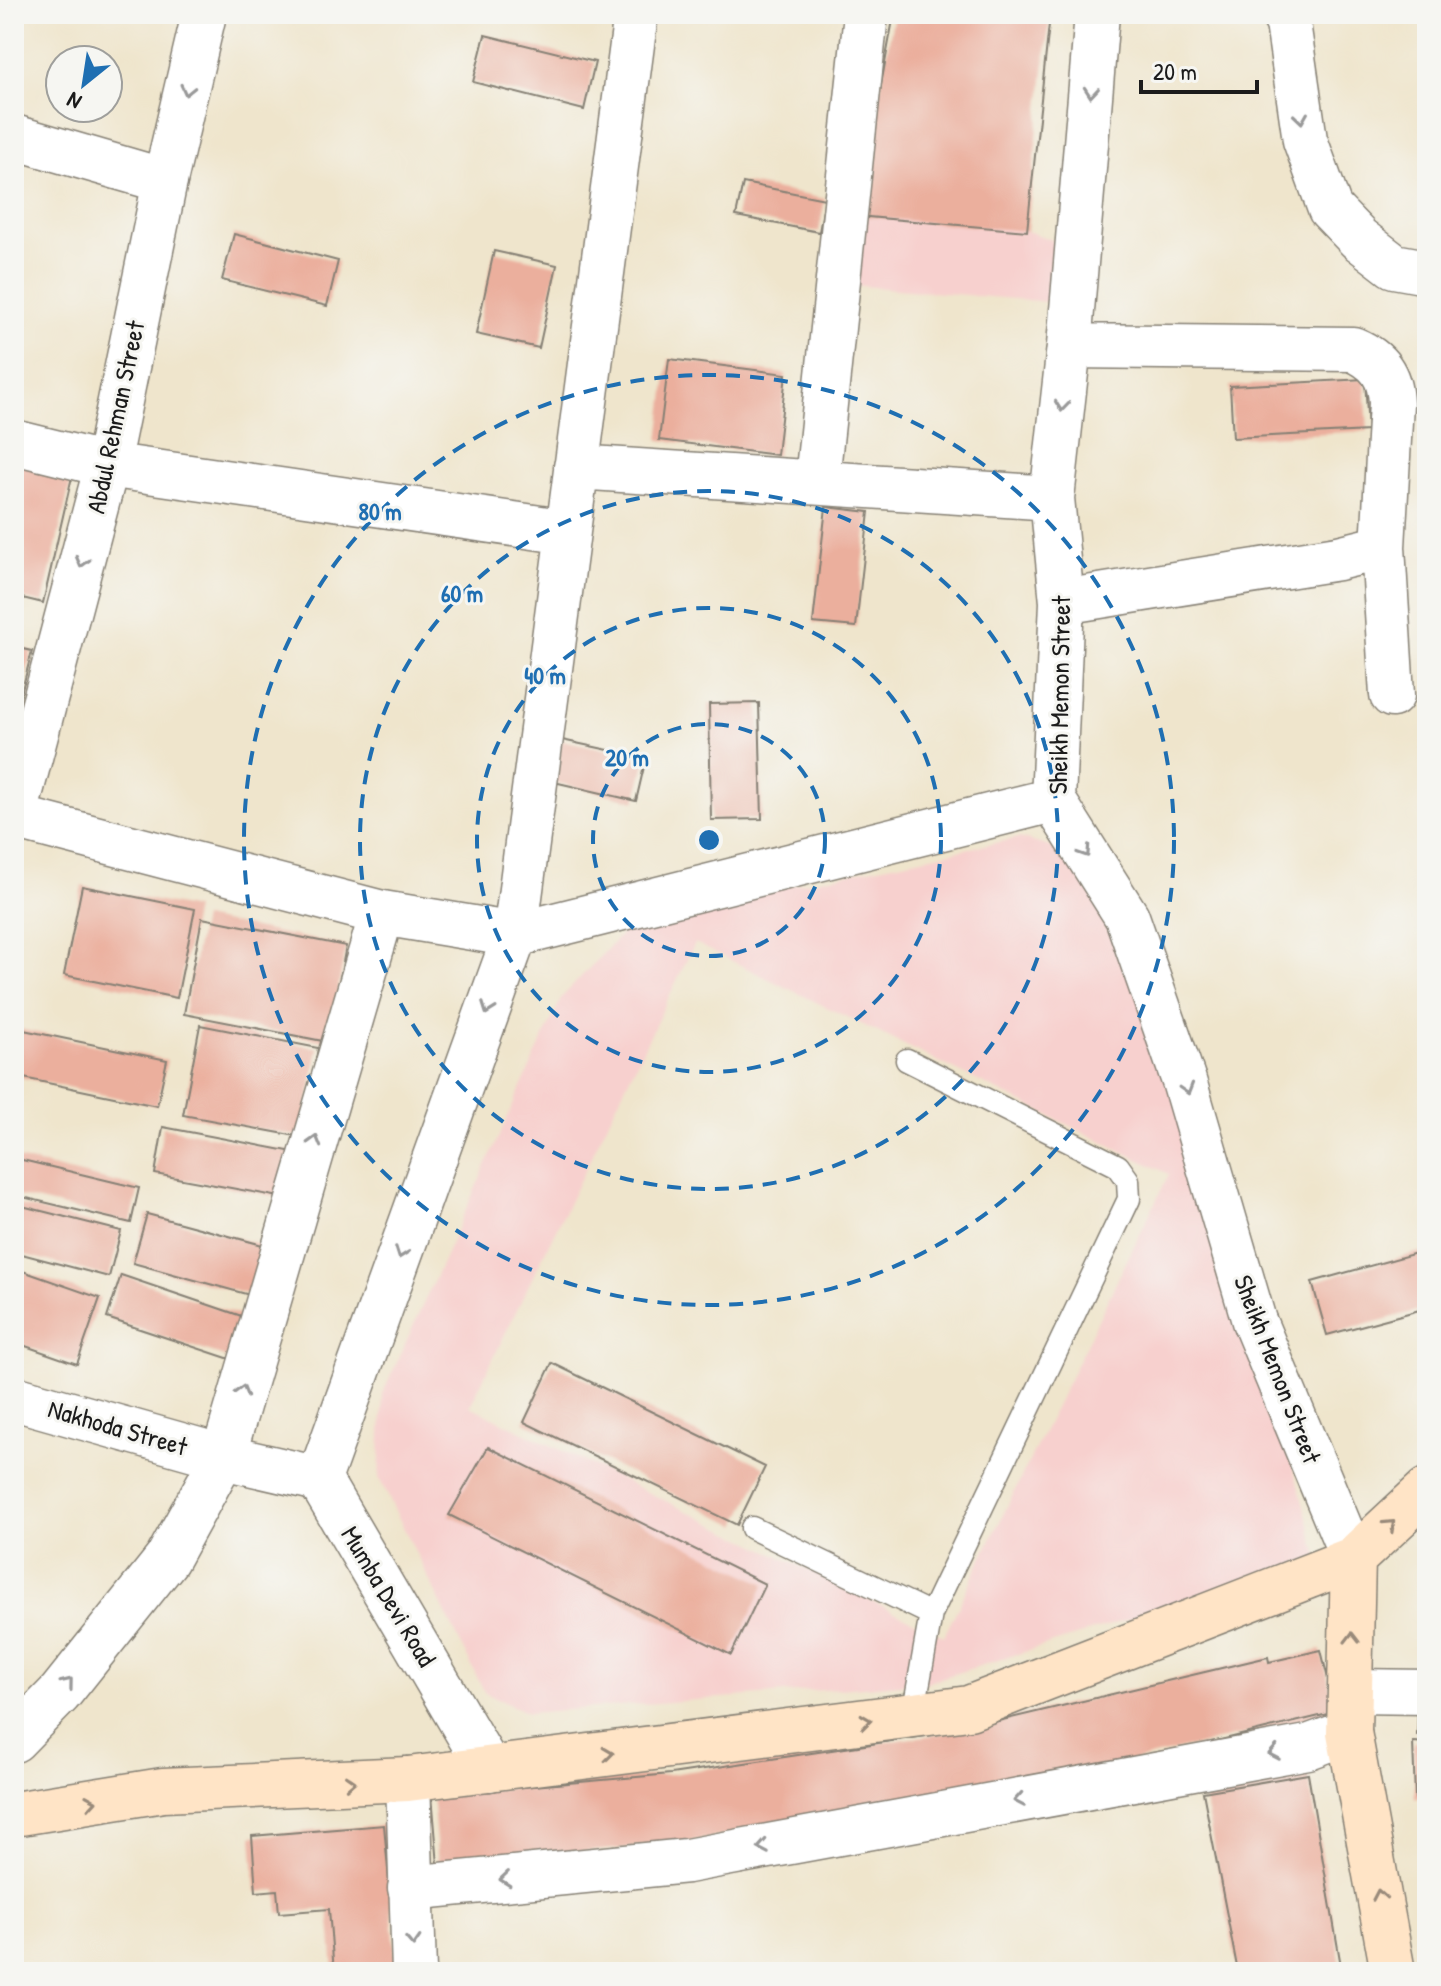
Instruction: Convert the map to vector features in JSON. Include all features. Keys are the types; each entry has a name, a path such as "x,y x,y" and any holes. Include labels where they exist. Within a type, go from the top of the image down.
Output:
{"main road":[{"path":"14,1814 163,1790 408,1779 969,1708 1353,1559 1427,1490"},
{"path":"1353,1559 1350,1712 1393,1972"}],"street":[{"name":"Abdul Rehman Street","path":"14,817 107,465 165,181 204,14"},
{"path":"319,1479 515,935 636,14"},
{"path":"817,480 866,14"},
{"path":"1283,14 1288,23 1305,140 1330,209 1359,239 1394,266 1427,272"},
{"name":"Sheikh Memon Street","path":"1092,15 1069,346 1052,498 1062,602 1053,800 1127,917 1184,1081 1254,1321 1353,1559"},
{"path":"14,137 165,181"},
{"path":"1069,346 1353,349 1366,354 1378,364 1390,383 1383,547 1392,695"},
{"path":"14,442 107,465 568,532"},
{"path":"576,467 817,480 1052,498"},
{"path":"1062,602 1338,558 1383,547"},
{"path":"14,817 382,913 515,935 1053,800"},
{"path":"14,1740 60,1693 167,1559 223,1457 382,913"},
{"name":"Nakhoda Street","path":"14,1398 223,1457 319,1479"},
{"name":"Mumba Devi Road","path":"319,1479 489,1769"},
{"path":"410,1888 687,1861 1308,1747 1350,1712 1427,1692"},
{"path":"408,1779 414,1972"}],"lane":[{"path":"907,1060 1118,1166 1128,1180 1129,1199 931,1614 913,1715"},
{"path":"752,1528 931,1614"}],"shaded area":[{"path":"857,216 1027,231 1052,240 1058,272 1049,302 838,284"},
{"path":"1019,838 1074,854 1110,902 1200,1136 1319,1560 928,1682 528,1713 485,1693 379,1478 383,1393 562,997 630,925 710,902","holes":["695,943 1169,1174 944,1636 470,1406"]}],"building":[{"path":"894,14 993,14 1049,24 1027,231 857,216"},
{"path":"485,35 595,62 584,110 473,82"},
{"path":"743,183 825,199 819,232 736,216"},
{"path":"234,234 338,261 327,306 222,280"},
{"path":"494,251 557,265 539,348 476,334"},
{"path":"669,359 786,374 777,455 659,440"},
{"path":"1365,379 1368,431 1233,438 1230,386"},
{"path":"14,454 74,468 43,603 14,596"},
{"path":"826,507 869,512 856,627 813,623"},
{"path":"14,647 32,651 15,717 14,716"},
{"path":"759,703 762,819 711,820 709,704"},
{"path":"562,740 646,758 636,801 554,782"},
{"path":"82,886 195,909 177,998 64,975"},
{"path":"202,918 346,946 328,1042 184,1014"},
{"path":"200,1025 318,1048 302,1137 183,1115"},
{"path":"14,1028 167,1060 157,1106 14,1076"},
{"path":"163,1127 304,1154 296,1200 155,1174"},
{"path":"14,1158 139,1188 131,1223 14,1195"},
{"path":"14,1204 121,1231 109,1277 14,1252"},
{"path":"147,1214 270,1247 257,1297 133,1263"},
{"path":"1427,1250 1427,1308 1327,1335 1312,1282"},
{"path":"14,1268 100,1298 77,1364 14,1342"},
{"path":"121,1275 262,1323 248,1365 107,1318"},
{"path":"552,1363 765,1467 737,1525 524,1422"},
{"path":"488,1447 765,1584 731,1655 449,1515"},
{"path":"1321,1650 1336,1712 1076,1775 682,1843 438,1865 432,1795 671,1774 952,1732 1268,1657 1269,1662"},
{"path":"1418,1701 1427,1701 1427,1735 1417,1735"},
{"path":"1413,1742 1427,1743 1427,1798 1415,1798"},
{"path":"1308,1774 1341,1966 1309,1972 1238,1972 1203,1792"},
{"path":"384,1825 397,1972 334,1972 329,1909 279,1913 277,1890 256,1892 252,1836"}]}
